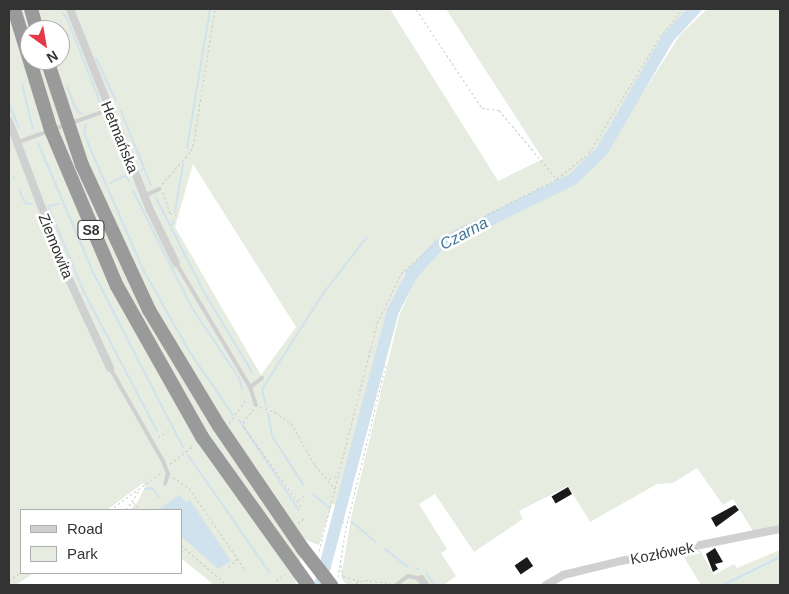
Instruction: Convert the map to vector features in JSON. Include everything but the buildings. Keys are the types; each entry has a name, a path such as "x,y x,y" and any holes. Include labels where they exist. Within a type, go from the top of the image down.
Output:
{"highway":[{"name":"S8","path":"14,9 51,130 88,222 143,334 205,441 291,573 308,585"},
{"name":"S8","path":"50,70 67,124 102,211 168,345 261,490 330,585"}],"street":[{"name":"Hetmańska","path":"70,9 108,110 144,196 176,263"},
{"name":"Ziemowita","path":"9,121 68,277 110,368"},
{"name":"Kozłówek","path":"546,585 563,575 620,561 780,529"}],"lane":[{"path":"16,143 108,110"},
{"path":"144,196 159,188"},
{"path":"176,263 250,387 256,405"},
{"path":"110,368 168,474 165,484"},
{"path":"250,387 262,378"},
{"path":"396,583 408,576 423,582"}],"path":[{"path":"180,217 170,213 166,197 159,188 191,151 215,9"},
{"path":"416,9 482,108 499,110 557,179"},
{"path":"317,559 377,323 401,274 443,237 557,179 589,153 660,37 684,9"},
{"path":"336,585 386,364"},
{"path":"228,423 238,414 250,387"},
{"path":"302,508 244,427 244,421 256,405 291,423 315,465 336,490"},
{"path":"158,437 168,431"},
{"path":"111,509 193,446"},
{"path":"168,474 189,488 246,570"},
{"path":"328,479 339,475"},
{"path":"127,509 140,488"},
{"path":"297,501 306,495"},
{"path":"133,502 140,509"},
{"path":"296,524 305,518"},
{"path":"182,546 227,585"},
{"path":"228,567 238,559"},
{"path":"340,562 343,576 361,581 396,583"},
{"path":"9,581 20,573"},
{"path":"276,581 291,573"},
{"path":"351,585 361,581"},
{"path":"259,585 272,585"}],"green space":[{"path":"9,9 390,9 498,181 543,159 446,9 689,9 664,35 599,148 570,174 436,244 404,275 391,306 337,505 332,504 319,545 305,540 295,585 214,585 182,559 182,509 130,509 137,503 145,487 143,483 108,509 20,509 20,574 32,574 16,585 9,585","holes":["193,164 296,327 261,375 175,227"]},
{"path":"707,9 780,9 780,526 753,531 733,499 723,505 697,468 673,483 657,484 590,522 568,486 519,511 523,519 474,552 435,494 419,504 447,549 441,553 456,576 444,585 347,585 341,578 351,518 399,316 417,276 444,249 575,182 607,149 680,35"},
{"path":"700,550 714,575 734,564 737,568 780,550 780,585 701,585 682,554"}],"water":[{"path":"180,495 186,502 190,500 231,561 218,569 182,537 182,509 159,509"}],"waterway":[{"path":"187,148 210,9"},
{"name":"Czarna","path":"320,585 393,311 412,274 439,245 573,179 602,151 668,38 695,9"},
{"path":"62,13 67,18 100,102"},
{"path":"96,58 116,101"},
{"path":"22,84 33,129"},
{"path":"67,86 76,109 81,114"},
{"path":"9,104 19,128"},
{"path":"121,111 144,168"},
{"path":"86,125 84,132 89,146 144,271 189,351 233,415"},
{"path":"38,143 94,274 183,447"},
{"path":"175,212 183,164"},
{"path":"141,170 144,168 151,185"},
{"path":"110,183 126,176 129,181"},
{"path":"19,190 25,203 31,204"},
{"path":"133,191 192,308 239,378 242,389"},
{"path":"156,198 205,294 252,372"},
{"path":"59,204 48,206 84,292 157,431"},
{"path":"171,226 174,221"},
{"path":"266,406 262,389 325,291 367,237"},
{"path":"268,413 272,436 303,484"},
{"path":"239,420 299,510"},
{"path":"188,455 269,572"},
{"path":"145,489 152,488 159,497"},
{"path":"313,494 329,508"},
{"name":"Czarna","path":"337,510 343,523"},
{"path":"352,522 376,542"},
{"path":"385,549 408,567"},
{"path":"723,585 780,557"},
{"path":"426,573 435,585"}]}
